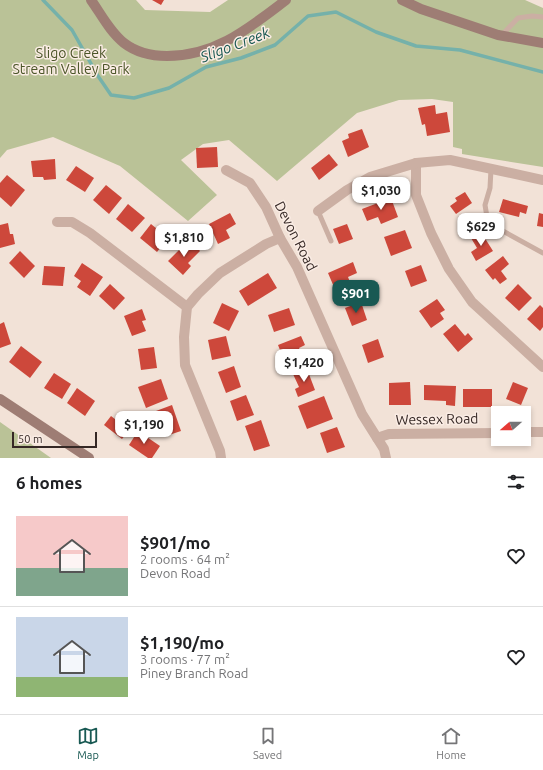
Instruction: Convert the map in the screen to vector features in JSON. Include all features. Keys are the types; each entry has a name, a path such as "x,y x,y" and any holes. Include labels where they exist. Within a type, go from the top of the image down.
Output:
{"street":[{"path":"91,0 114,34 125,44 141,52 154,56 183,56 212,49 241,33 286,0"},
{"path":"402,0 420,9 502,35 543,43"},
{"path":"318,210 347,190 370,177 416,163 450,160 543,180"},
{"path":"416,163 416,195 431,233 449,269 472,302 543,367"},
{"name":"Devon Road","path":"226,170 250,183 266,207 280,238 297,267 362,414 384,449 386,458"},
{"path":"57,222 72,222 90,233 188,307"},
{"path":"221,458 220,451 185,365 184,337 188,307 198,294 220,273 266,244 280,238"},
{"path":"0,399 89,458"},
{"path":"531,432 543,432"},
{"name":"Wessex Road","path":"377,438 389,434 491,433"}],"lane":[{"path":"502,35 518,18 532,16 543,18"},
{"path":"491,169 490,188 485,205 489,221 492,225 543,253"},
{"path":"318,210 331,241"}],"green space":[{"name":"Sligo Creek Stream Valley Park","path":"0,0 136,0 145,10 210,12 228,0 525,0 543,8 543,167 462,154 462,149 453,147 453,102 432,99 399,100 357,113 277,181 229,140 203,144 181,160 217,195 188,221 120,166 53,137 7,150 0,158"},
{"path":"0,422 51,458 0,458"}],"building":[{"path":"152,0 164,0 161,5"},
{"path":"435,105 436,114 447,112 450,132 427,136 425,124 422,125 418,108"},
{"path":"362,129 369,147 348,157 342,141 349,138 348,134"},
{"path":"217,147 218,167 197,168 196,148"},
{"path":"329,154 338,165 319,180 311,168"},
{"path":"55,159 56,179 44,180 43,177 33,177 31,161"},
{"path":"76,166 94,178 85,192 66,180"},
{"path":"7,175 25,190 11,207 0,197 0,183"},
{"path":"106,185 122,198 109,214 93,200"},
{"path":"465,192 472,203 456,214 450,206 457,201 455,198"},
{"path":"391,198 398,217 381,224 378,217 367,221 362,209"},
{"path":"503,199 528,206 526,214 520,212 519,217 499,212"},
{"path":"128,204 145,218 132,232 116,219"},
{"path":"230,213 236,224 226,230 230,238 218,244 209,224"},
{"path":"539,213 543,214 543,227 537,226"},
{"path":"8,223 10,234 13,234 15,244 0,248 0,225"},
{"path":"151,224 168,238 157,252 140,238"},
{"path":"347,224 353,239 339,244 333,229"},
{"path":"405,230 412,248 391,256 384,237"},
{"path":"481,232 493,251 476,261 471,252 477,248 471,238"},
{"path":"193,243 200,251 188,263 191,266 183,275 168,261 184,245 187,249"},
{"path":"20,251 35,266 24,278 9,263"},
{"path":"503,256 509,264 501,271 507,279 500,284 495,278 493,280 485,270"},
{"path":"353,262 357,273 348,277 355,295 340,301 328,273"},
{"path":"82,263 103,277 90,296 77,287 81,281 74,276"},
{"path":"421,265 427,281 411,287 405,271"},
{"path":"44,266 65,267 63,286 42,285"},
{"path":"268,273 277,288 248,306 239,291"},
{"path":"110,284 125,298 114,310 99,296"},
{"path":"518,284 532,298 519,311 505,298"},
{"path":"437,299 445,310 440,313 444,319 431,328 419,311"},
{"path":"361,302 367,320 352,326 345,308"},
{"path":"222,303 239,311 229,331 213,323"},
{"path":"540,305 543,308 543,327 540,331 527,319"},
{"path":"289,308 295,325 274,332 268,315"},
{"path":"142,309 146,320 142,321 146,331 132,336 124,316"},
{"path":"4,322 11,344 0,348 0,324"},
{"path":"455,324 465,336 468,333 473,339 458,352 443,334"},
{"path":"226,336 231,356 212,360 208,340"},
{"path":"301,336 305,345 299,348 303,357 289,363 286,354 282,355 278,345"},
{"path":"378,339 384,357 368,363 362,345"},
{"path":"21,346 42,362 30,378 9,362"},
{"path":"154,347 157,368 141,370 138,349"},
{"path":"234,366 241,387 226,393 218,372"},
{"path":"307,369 315,390 298,397 295,389 299,387 293,374"},
{"path":"54,373 71,384 62,399 44,388"},
{"path":"161,379 168,399 146,408 138,387"},
{"path":"410,382 411,405 389,405 389,383"},
{"path":"513,382 528,388 521,405 506,399"},
{"path":"424,385 456,386 455,406 446,405 446,401 424,400"},
{"path":"77,388 95,401 85,416 67,403"},
{"path":"463,389 492,389 491,407 463,407"},
{"path":"246,395 254,415 237,421 230,401"},
{"path":"324,396 333,419 307,429 298,406"},
{"path":"172,405 181,431 166,436 156,411"},
{"path":"111,416 129,430 122,439 104,425"},
{"path":"261,420 270,446 254,451 245,426"},
{"path":"337,427 345,447 327,453 320,433"},
{"path":"138,431 160,446 152,458 148,458 129,445"}],"waterway":[{"name":"Sligo Creek","path":"43,0 72,30 98,76 111,95 134,98 169,88 206,67 241,58 275,45 308,16 336,12 376,32 416,46 460,50 543,72"}]}
